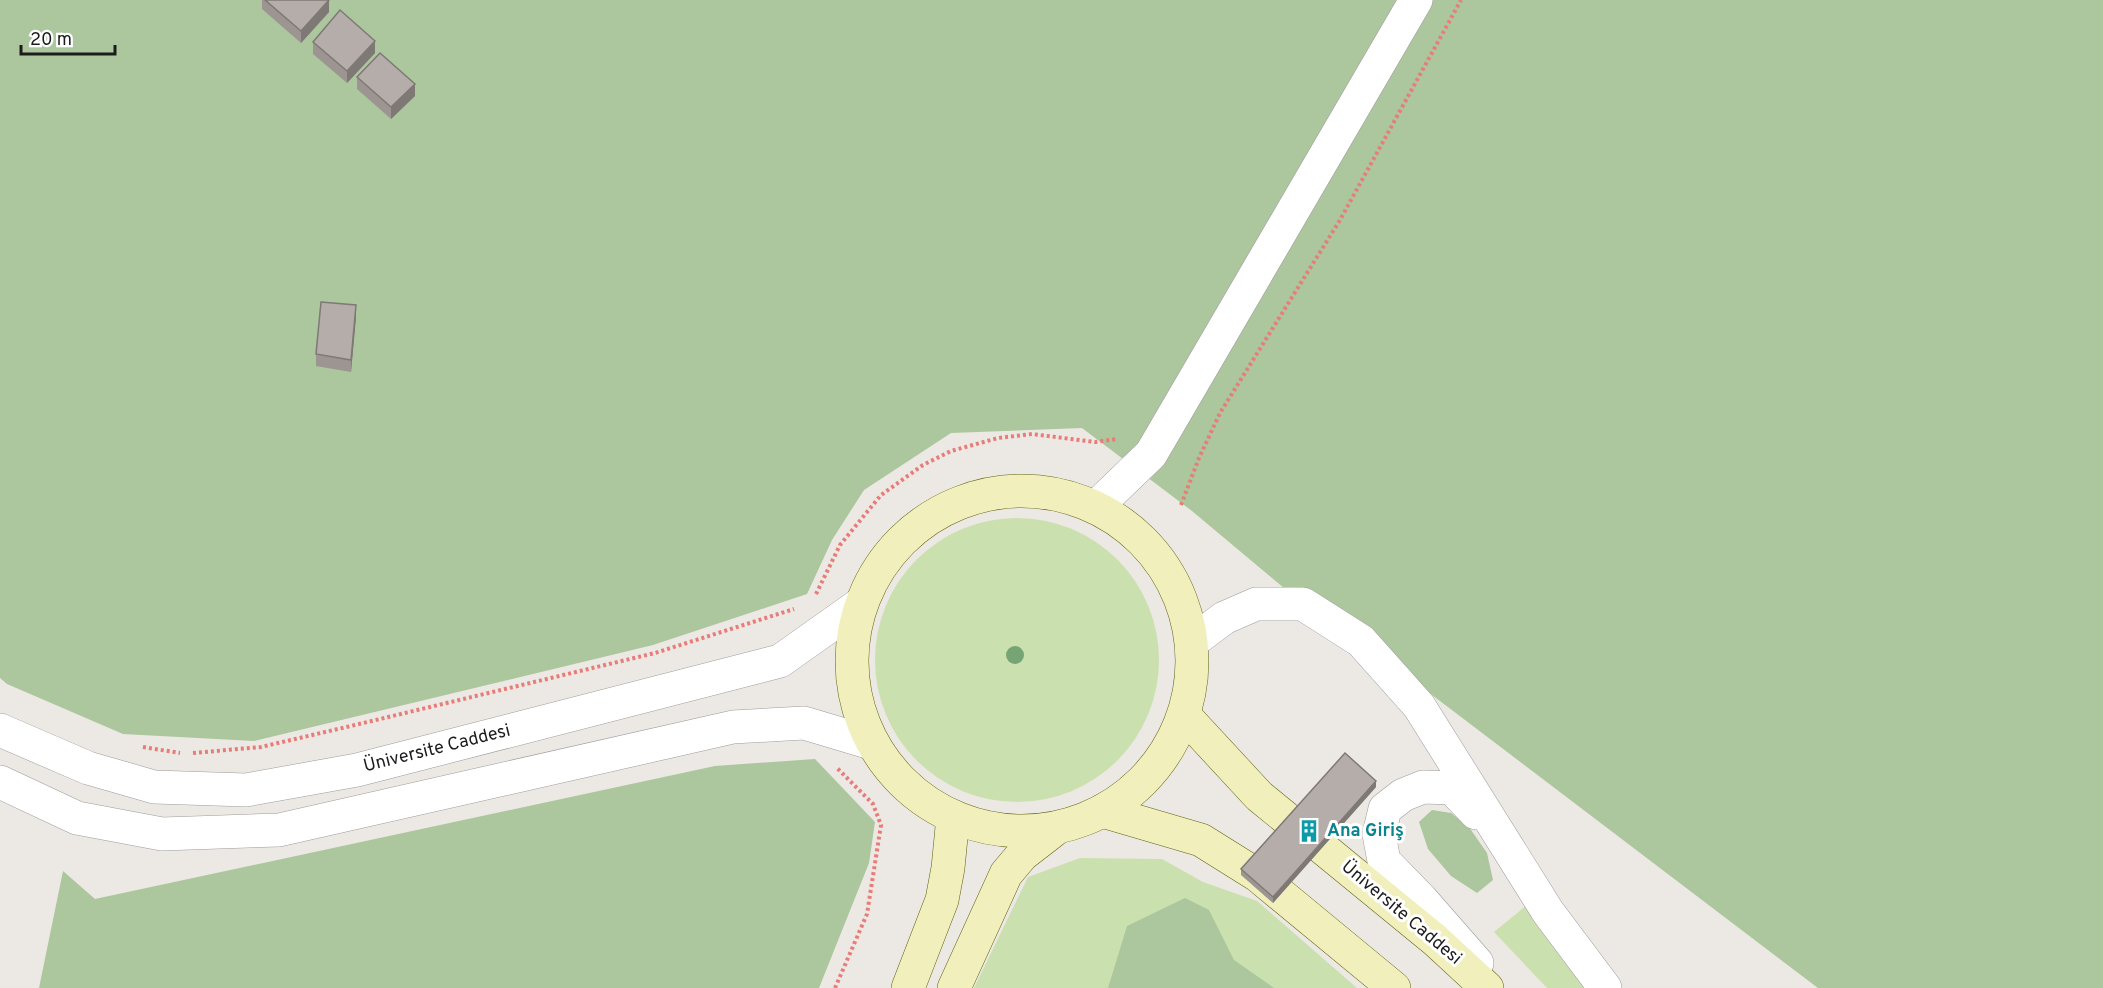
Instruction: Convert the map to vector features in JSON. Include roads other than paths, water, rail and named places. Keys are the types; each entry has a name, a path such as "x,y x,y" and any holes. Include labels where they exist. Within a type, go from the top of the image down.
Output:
{"main road":[{"path":"954,988 1006,874 1022,855 1053,831 1102,811 1137,787 1165,754 1184,715 1192,679 1192,642 1176,586 1143,540 1096,507 1041,491 984,494 930,516 887,555 860,605 850,651 854,699 871,743 906,787 952,817 1007,831 1053,831"},
{"name":"Üniversite Caddesi","path":"1184,715 1259,796 1435,940 1487,988"},
{"path":"1102,811 1201,840 1257,875 1394,988"},
{"path":"908,988 942,900 948,868 952,817"}],"street":[{"path":"1096,507 1151,454 1416,0"},
{"path":"1192,642 1224,618 1256,604 1303,604 1361,641 1419,706 1548,912 1605,988"},
{"name":"Üniversite Caddesi","path":"0,730 88,768 154,787 246,790 357,770 780,661 860,605"},
{"path":"0,782 77,819 162,834 279,830 732,727 804,723 871,743"},
{"path":"1497,988 1472,957 1384,861 1379,834 1385,809 1403,795 1423,787 1433,787 1452,788 1502,839"}],"place":[{"name":"Ana Giriş","path":"1309,831"}]}
